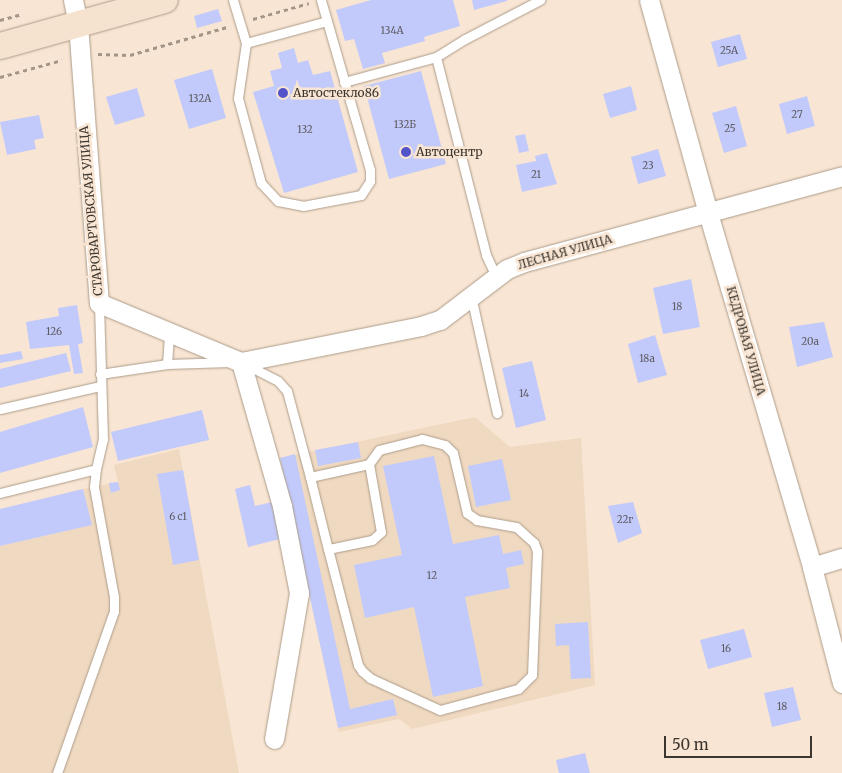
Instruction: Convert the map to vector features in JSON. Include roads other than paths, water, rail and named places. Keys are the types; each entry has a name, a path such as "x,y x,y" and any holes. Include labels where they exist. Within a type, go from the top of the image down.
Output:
{"main road":[{"path":"0,46 75,12 165,0"}],"street":[{"name":"КЕДРОВАЯ УЛИЦА","path":"650,0 708,213 812,567 842,683"},
{"name":"СТАРОВАРТОВСКАЯ УЛИЦА","path":"75,12 99,303 241,362"},
{"name":"ЛЕСНАЯ УЛИЦА","path":"241,362 421,326 440,320 496,276 524,262 842,176"},
{"path":"241,362 282,506 299,592 274,738"},
{"path":"812,567 842,558"}],"lane":[{"path":"233,0 246,43 238,98 260,183 278,201 317,206 360,195 367,188 370,170 320,0"},
{"path":"344,82 436,57 540,0"},
{"path":"246,43 327,22"},
{"path":"436,57 486,255 496,276"},
{"path":"471,296 498,412"},
{"path":"57,773 114,611 114,597 94,487 103,439 99,303"},
{"path":"167,364 169,332"},
{"path":"100,374 167,364 241,362 285,387 358,664 370,678 440,710 518,689 532,675 537,551 530,537 516,527 477,520 467,513 453,453 445,445 427,440 410,440 379,450 369,464 310,477"},
{"path":"0,409 100,386"},
{"path":"328,549 372,540 381,532 369,464"},
{"path":"0,493 96,469"}],"place":[{"name":"Автостекло86","path":"283,93"},
{"name":"Автоцентр","path":"406,152"}]}
